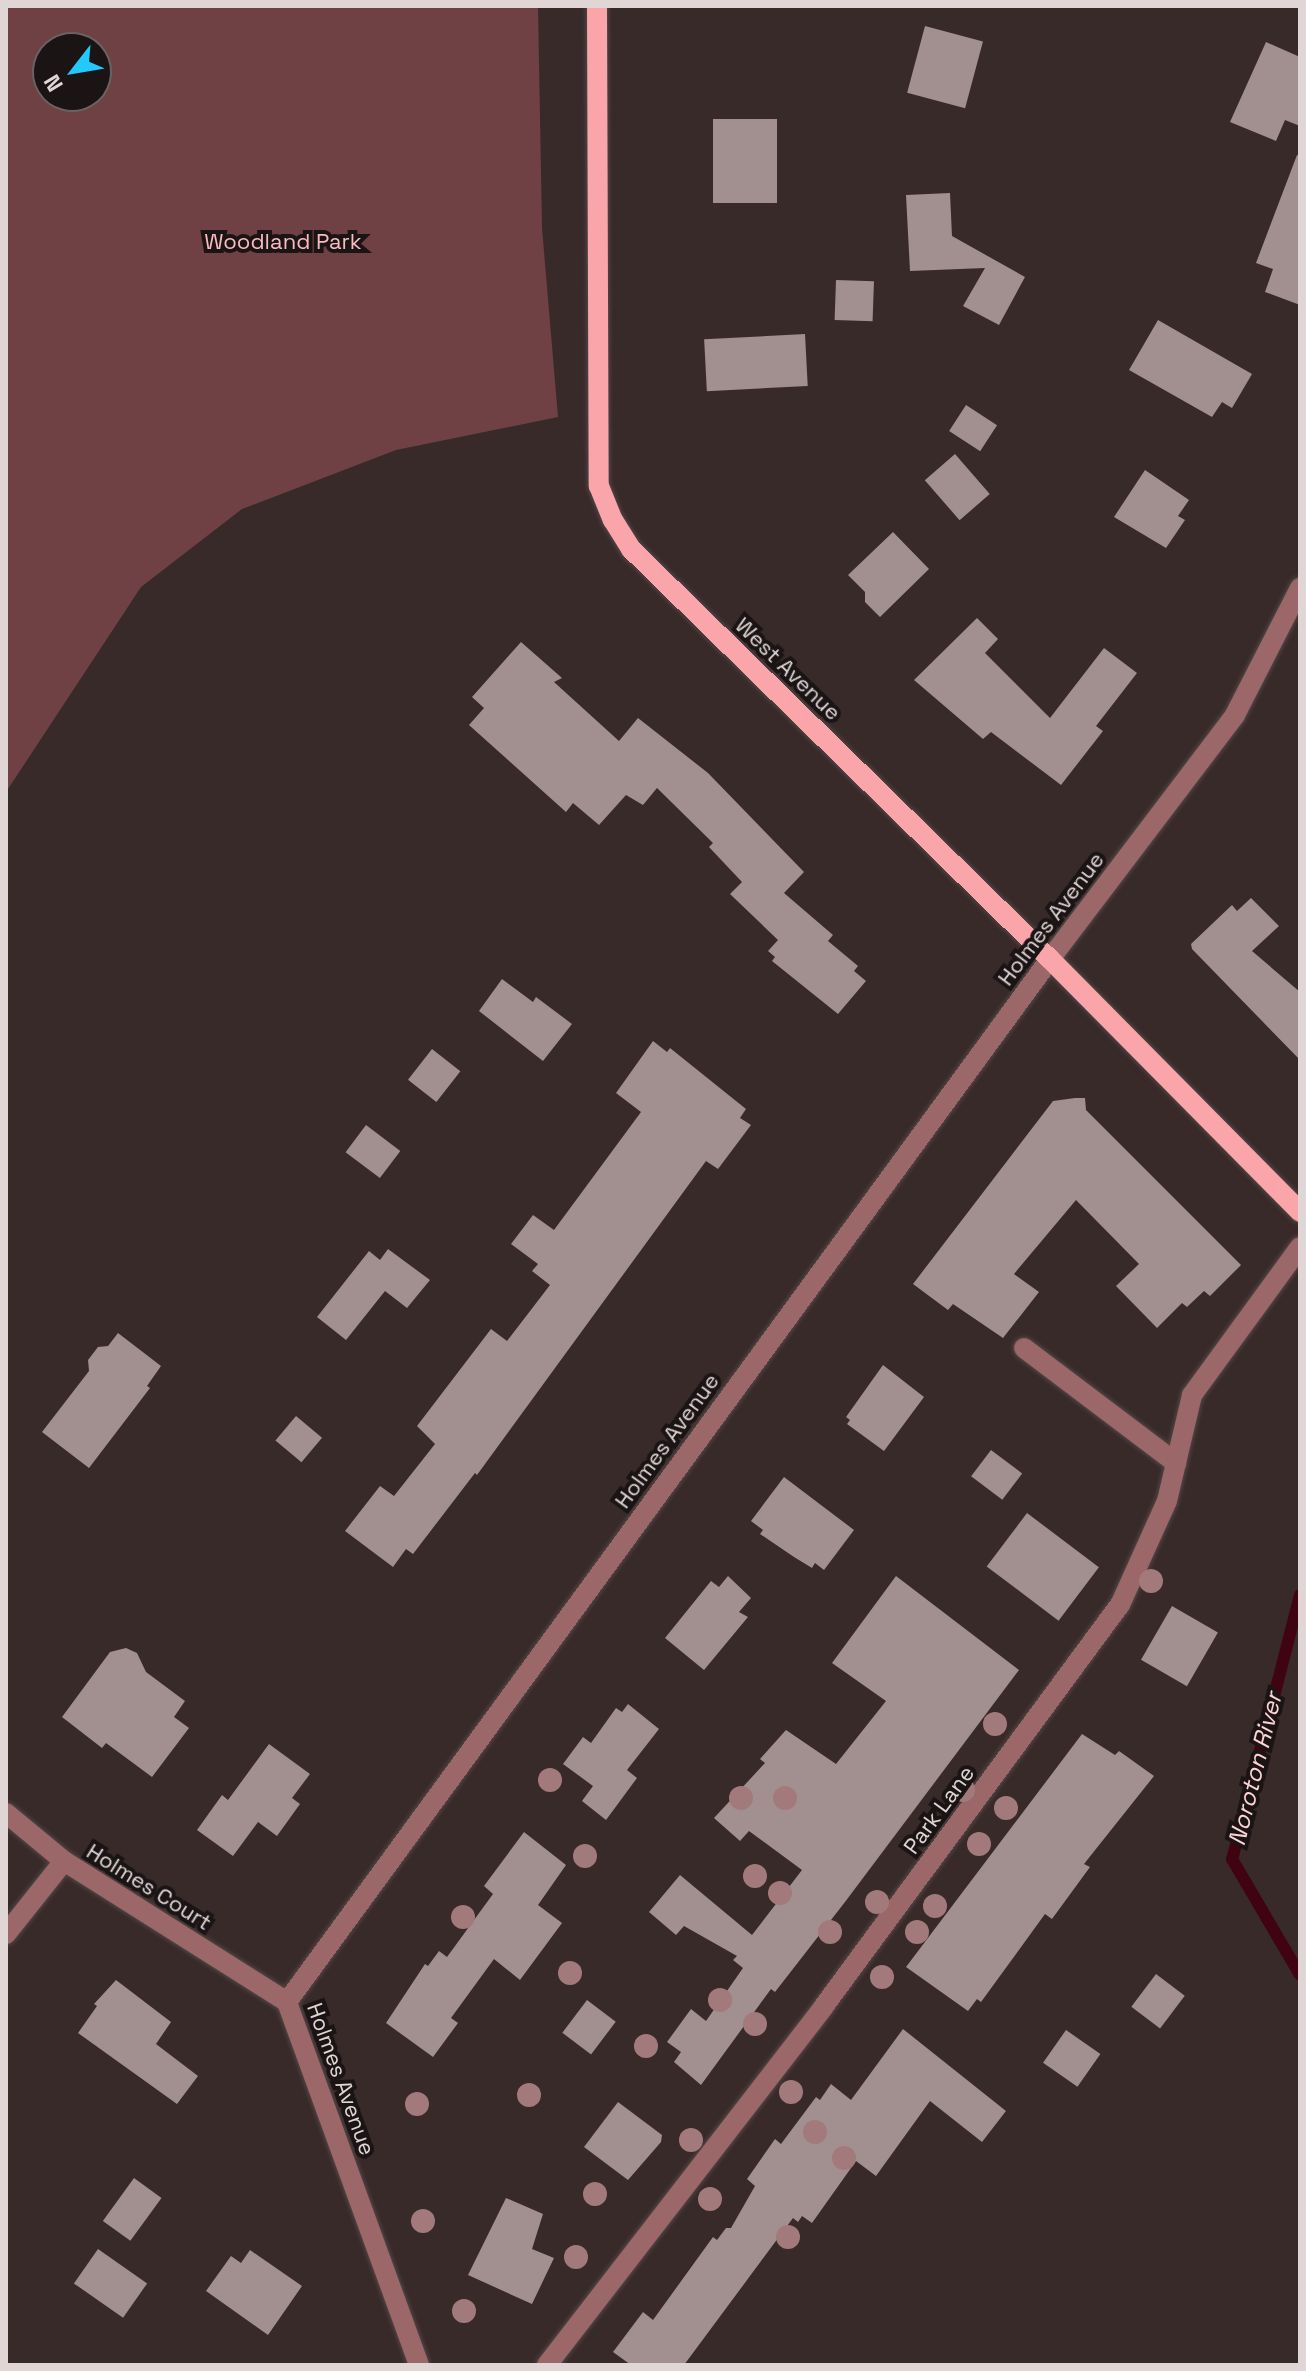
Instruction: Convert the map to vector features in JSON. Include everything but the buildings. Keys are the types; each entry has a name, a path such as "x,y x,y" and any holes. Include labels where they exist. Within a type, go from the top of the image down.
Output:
{"main road":[{"name":"West Avenue","path":"597,6 599,486 613,520 631,549 1050,959 1300,1212"}],"street":[{"name":"Holmes Avenue","path":"419,2365 287,2002 1050,959 1235,715 1300,588"},
{"name":"Park Lane","path":"547,2365 824,2006 1120,1605 1167,1501 1192,1395 1300,1247"},
{"path":"1024,1348 1176,1463"},
{"path":"6,1813 64,1861"},
{"name":"Holmes Court","path":"6,1934 64,1861 287,2002"}],"green space":[{"name":"Woodland Park","path":"6,6 538,6 542,228 558,417 396,450 242,509 141,587 6,792"}],"waterway":[{"name":"Noroton River","path":"1300,1595 1232,1859 1300,1975"}]}
